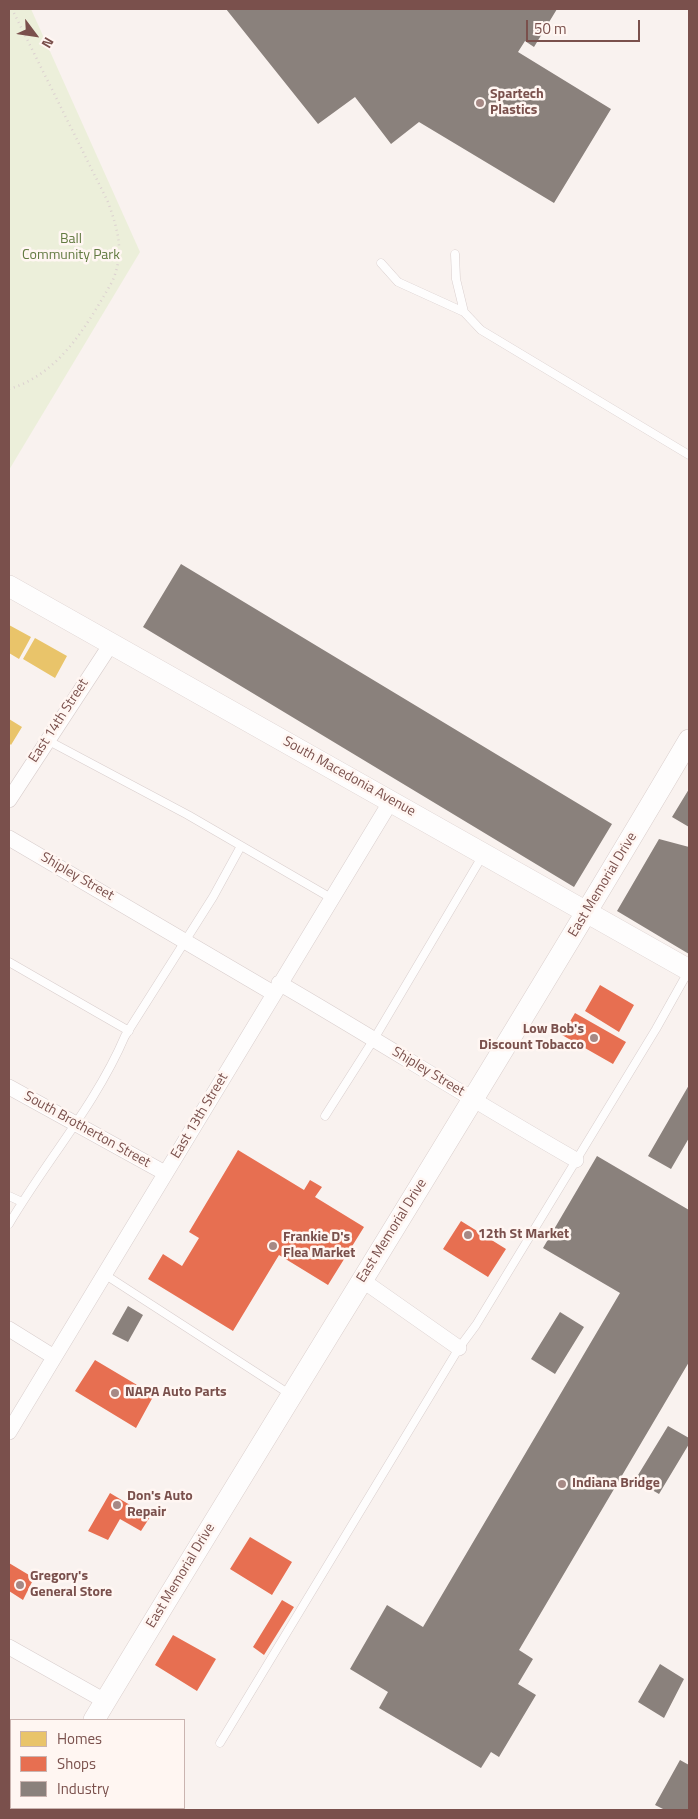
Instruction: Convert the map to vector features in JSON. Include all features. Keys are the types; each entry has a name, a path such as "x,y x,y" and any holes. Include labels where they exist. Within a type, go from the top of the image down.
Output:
{"main road":[{"name":"South Macedonia Avenue","path":"9,586 689,970"},
{"name":"East Memorial Drive","path":"95,1719 474,1100 689,740"}],"street":[{"name":"East 14th Street","path":"9,800 111,644"},
{"name":"East 13th Street","path":"9,1432 276,988 391,801"},
{"name":"Shipley Street","path":"9,838 186,941 374,1040 576,1160"},
{"name":"South Brotherton Street","path":"9,1087 165,1173"},
{"path":"362,1280 459,1348"},
{"path":"9,1330 54,1357"},
{"path":"9,1647 105,1701"}],"lane":[{"path":"455,254 456,279 464,312"},
{"path":"381,262 398,282 464,312 481,330 689,455"},
{"path":"47,740 241,846 331,898"},
{"path":"9,1224 75,1124 241,846"},
{"path":"325,1116 374,1040 484,853"},
{"path":"9,962 129,1031"},
{"path":"220,1743 459,1348 476,1325 656,1029 689,970"},
{"path":"9,1196 22,1202"},
{"path":"104,1274 292,1395"}],"path":[{"path":"9,389 25,383 67,353 112,282 117,271 120,249 117,230 108,202 12,9"}],"green space":[{"name":"Ball Community Park","path":"9,9 31,9 140,252 9,470"}],"building: Homes":[{"path":"9,625 31,637 19,659 9,653"},
{"path":"35,638 67,656 55,678 23,659"},
{"path":"9,719 22,727 11,745 9,743"}],"building: Shops":[{"path":"600,985 634,1005 619,1032 585,1011"},
{"name":"Low Bob's Discount Tobacco","path":"575,1013 626,1042 613,1064 562,1035"},
{"name":"Frankie D's Flea Market","path":"238,1150 304,1190 310,1180 322,1187 315,1197 364,1227 328,1285 279,1255 233,1331 148,1279 163,1254 182,1266 199,1238 189,1232"},
{"name":"12th St Market","path":"461,1221 506,1249 488,1277 443,1249"},
{"name":"NAPA Auto Parts","path":"95,1360 154,1395 136,1428 75,1391"},
{"name":"Don's Auto Repair","path":"110,1493 150,1517 141,1531 120,1519 108,1540 88,1531"},
{"path":"250,1537 292,1562 272,1595 230,1569"},
{"name":"Gregory's General Store","path":"9,1563 34,1578 23,1600 9,1591"},
{"path":"282,1600 294,1607 264,1655 253,1647"},
{"path":"173,1635 216,1659 197,1691 155,1665"},
{"path":"9,1721 10,1766 9,1768"}],"building: Industry":[{"name":"Spartech Plastics","path":"226,9 557,9 534,47 525,41 518,52 611,109 554,203 419,122 391,144 355,97 318,124"},
{"path":"181,564 612,824 574,887 143,627"},
{"path":"689,789 689,827 672,817"},
{"path":"659,839 689,847 689,954 617,911"},
{"path":"689,1085 689,1138 671,1169 648,1156"},
{"name":"Indiana Bridge","path":"597,1156 689,1210 689,1362 519,1650 533,1659 518,1684 536,1695 499,1757 491,1752 481,1768 379,1708 388,1692 350,1669 387,1605 423,1627 620,1293 543,1248"},
{"path":"128,1306 143,1315 128,1342 112,1334"},
{"path":"560,1312 584,1327 555,1374 531,1359"},
{"path":"668,1426 689,1438 689,1444 659,1494 635,1480"},
{"path":"660,1664 684,1679 664,1718 638,1702"},
{"path":"680,1760 689,1765 689,1810 665,1810 655,1805"}],"place":[{"name":"Spartech Plastics","path":"480,103"},
{"name":"Low Bob's Discount Tobacco","path":"594,1038"},
{"name":"12th St Market","path":"468,1235"},
{"name":"Frankie D's Flea Market","path":"273,1246"},
{"name":"NAPA Auto Parts","path":"115,1393"},
{"name":"Indiana Bridge","path":"562,1484"},
{"name":"Don's Auto Repair","path":"117,1505"},
{"name":"Gregory's General Store","path":"20,1585"}]}
